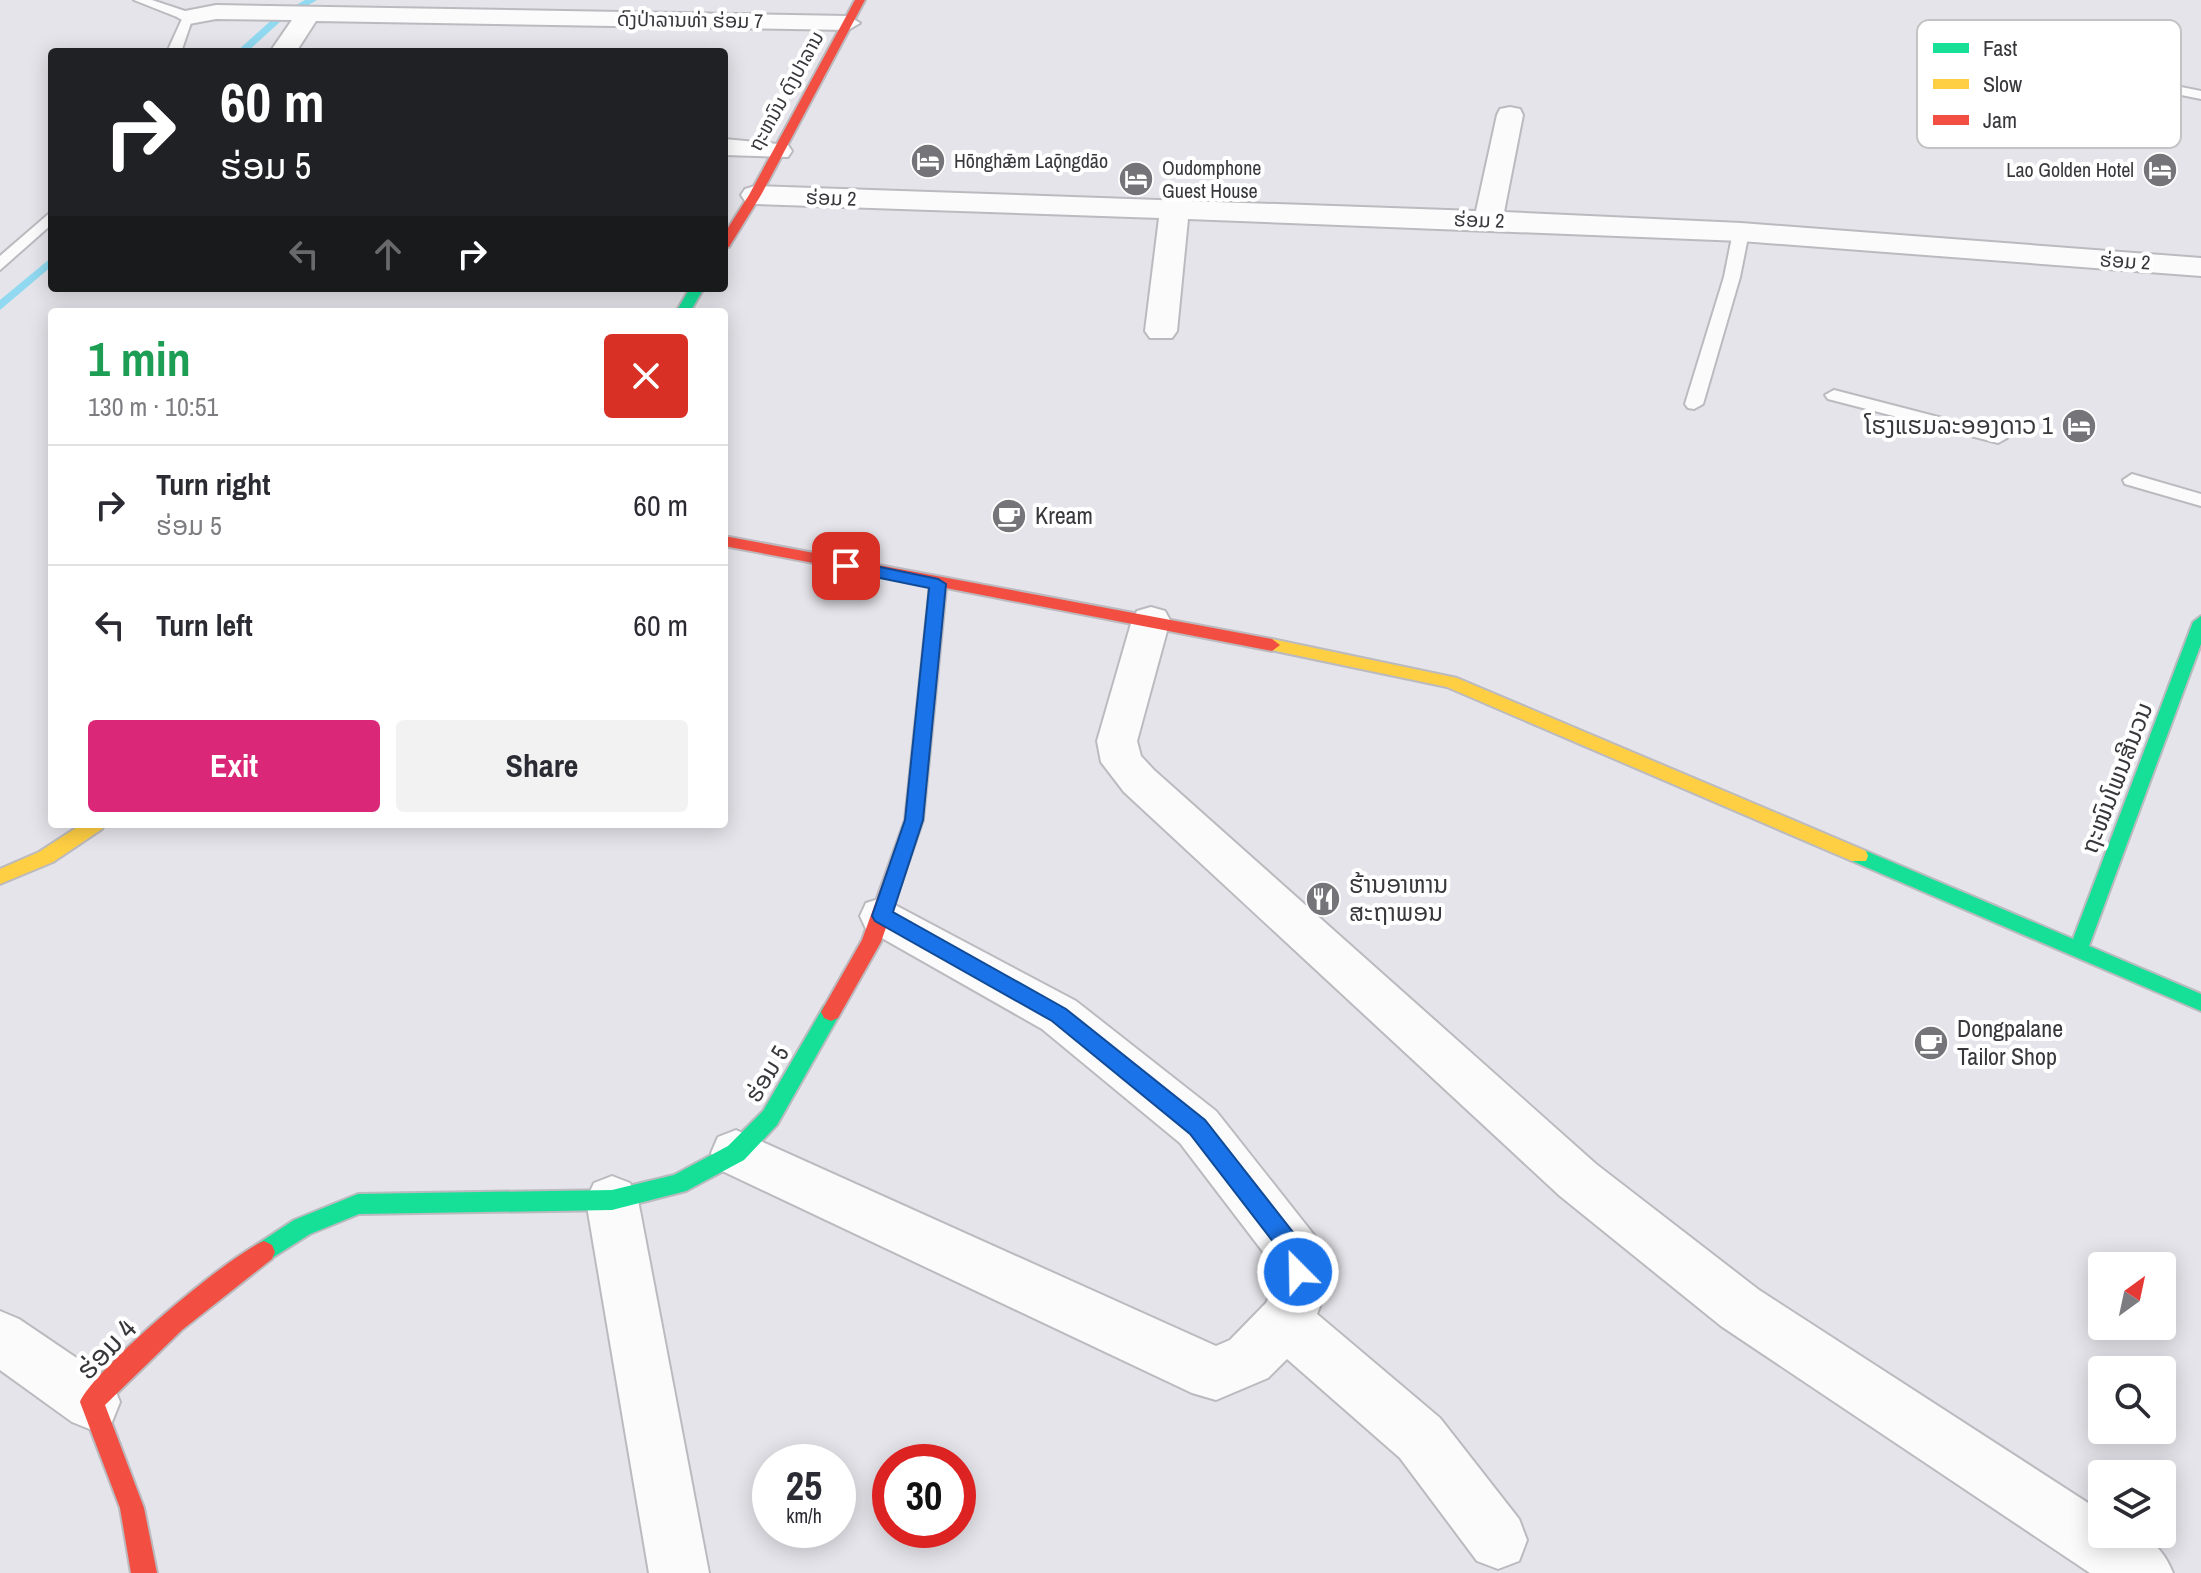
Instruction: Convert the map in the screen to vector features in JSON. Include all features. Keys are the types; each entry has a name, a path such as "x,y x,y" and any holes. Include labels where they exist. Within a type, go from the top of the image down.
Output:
{"street":[{"name":"ຖະຫນົນ ດົງປາລານ","path":"728,238 755,195 860,0"},
{"name":"ດົງປ່າລານທ່າ ຮ່ອມ 7","path":"189,17 216,12 271,12 848,23"},
{"path":"286,48 309,13"},
{"path":"1488,221 1510,115"},
{"path":"728,147 778,151"},
{"name":"ຮ່ອມ 2","path":"755,195 1741,232 2201,267"},
{"path":"1161,331 1175,209"},
{"path":"728,542 938,584 1151,620 1451,682 2201,1003"},
{"name":"ຮ່ອມ 5","path":"302,1227 358,1204 612,1200 678,1184 736,1153 770,1118 871,942 882,916 914,820 938,584"},
{"path":"1151,620 1117,741 1122,762 1139,781 1578,1180 1740,1308 2143,1573"},
{"name":"ຖະໜົນໂພນສີນວນ","path":"2078,951 2201,622"},
{"path":"0,877 46,857 90,828"},
{"path":"736,1153 1192,1366 1216,1373 1249,1359 1285,1322 1300,1291 1295,1252 1198,1127 1059,1015 882,916"},
{"path":"612,1200 679,1573"},
{"name":"ຮ່ອມ 4","path":"144,1573 143,1552 92,1402 139,1351 221,1281 302,1227"},
{"path":"1285,1322 1420,1438 1498,1540"},
{"path":"0,1338 92,1402"}],"lane":[{"path":"140,0 189,17 176,48"},
{"path":"2181,91 2201,95"},
{"path":"0,265 48,220"},
{"path":"1694,404 1732,277 1741,232"},
{"path":"1834,395 1998,438"},
{"path":"2132,480 2201,500"}],"waterway":[{"path":"245,48 278,19 312,0"},
{"path":"0,306 48,264"}],"traffic: fast":[{"path":"685,308 695,292"},
{"path":"2078,951 2201,622"},
{"path":"1859,856 2201,1003"},
{"path":"264,1252 302,1227 358,1204 612,1200 678,1184 736,1153 770,1118 831,1012"}],"traffic: slow":[{"path":"1272,645 1451,682 1859,856"},
{"path":"0,877 46,857 90,828"}],"traffic: jam":[{"path":"728,238 755,195 860,0"},
{"path":"728,542 1272,645"},
{"path":"831,1012 871,942 914,820 938,584"},
{"path":"144,1573 132,1508 92,1402 174,1322 264,1252"}],"place":[{"name":"Hōnghǣm Laǭngdāo","path":"928,161"},
{"name":"Lao Golden Hotel","path":"2160,170"},
{"name":"Oudomphone Guest House","path":"1136,179"},
{"name":"ໂຮງແຮມລະອອງດາວ 1","path":"2079,426"},
{"name":"Kream","path":"1009,516"},
{"name":"ຮ້ານອາຫານ ສະຖາພອນ","path":"1323,899"},
{"name":"Dongpalane Tailor Shop","path":"1931,1043"}],"route":[{"path":"846,566 938,584 914,820 882,916 1059,1015 1198,1127 1295,1252 1298,1272"}]}
